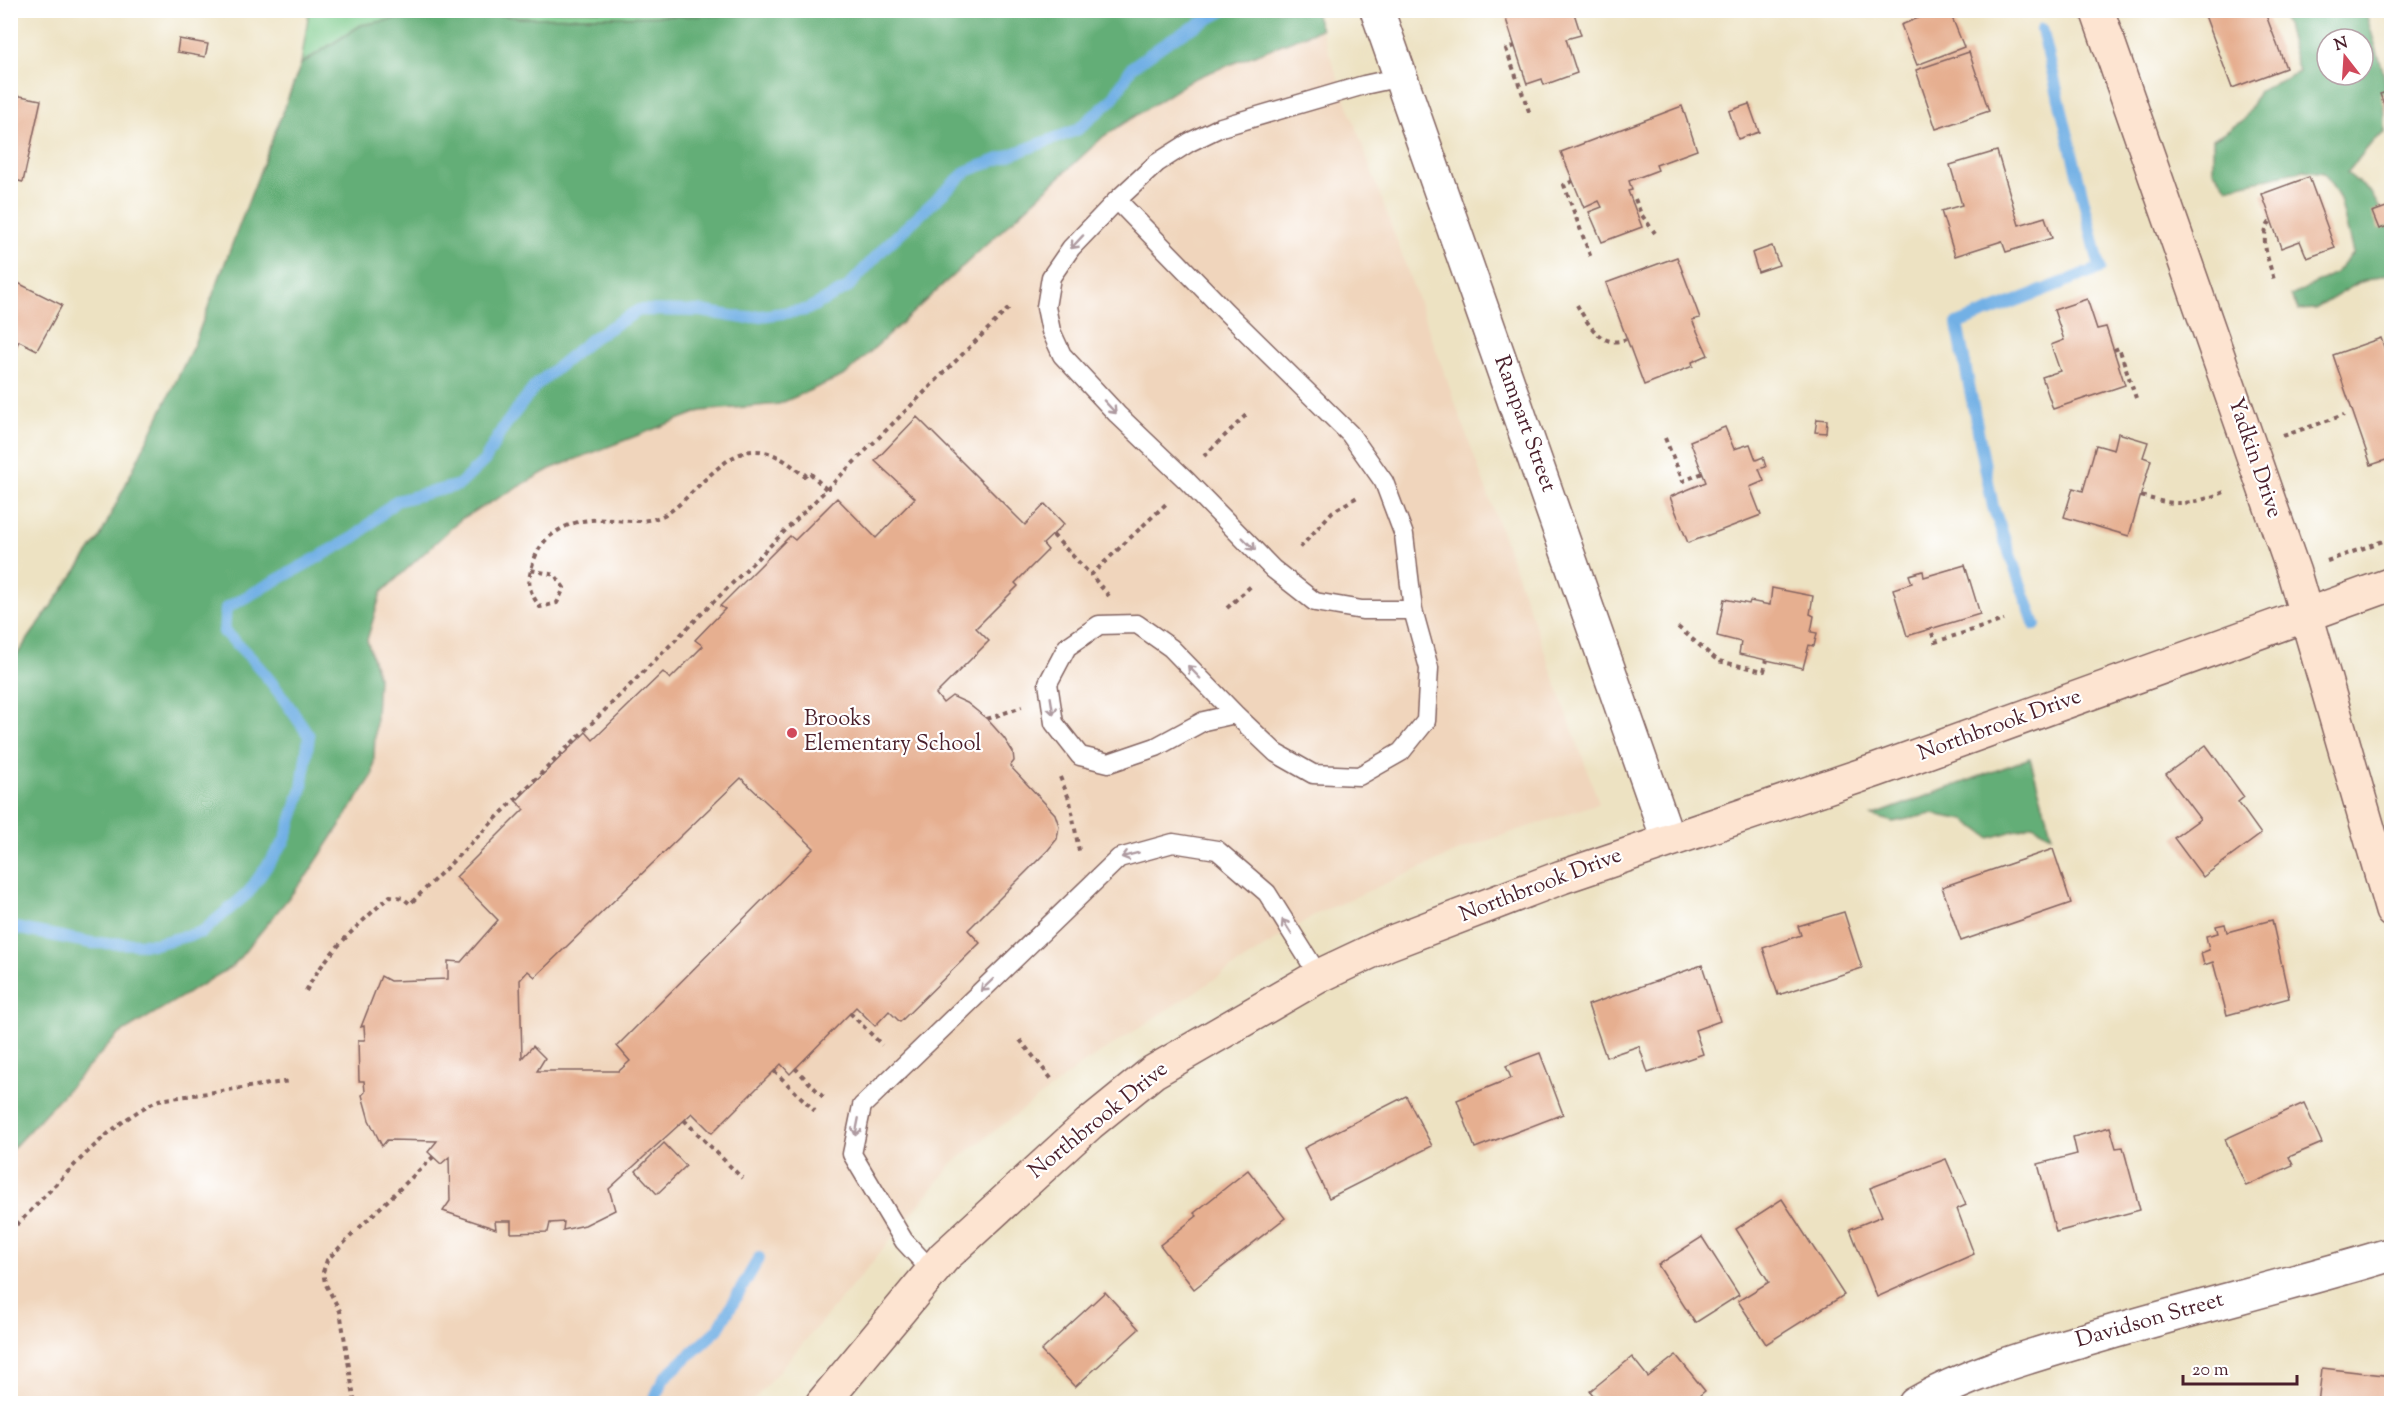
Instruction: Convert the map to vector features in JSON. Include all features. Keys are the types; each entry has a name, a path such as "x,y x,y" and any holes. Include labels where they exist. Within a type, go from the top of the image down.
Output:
{"street":[{"name":"Rampart Street","path":"1377,10 1668,839"},
{"name":"Yadkin Drive","path":"2097,10 2307,615 2391,911"},
{"name":"Northbrook Drive","path":"822,1404 932,1271 1047,1161 1153,1072 1319,976 1387,944 1562,877 1668,839 1877,770 2391,584"},
{"name":"Davidson Street","path":"1915,1404 1957,1384 2024,1358 2185,1310 2391,1254"}],"lane":[{"path":"1401,77 1364,85 1221,127 1190,142 1157,163 1117,200 1071,248 1052,277 1046,307 1051,332 1062,355 1117,414 1273,568 1315,602 1362,609 1413,610"},
{"path":"1117,200 1350,434 1384,482 1404,535 1413,610 1429,668 1426,721 1401,752 1359,776 1313,774 1276,753 1172,648 1137,624 1099,625 1067,647 1048,684 1054,723 1080,756 1108,763 1156,747 1204,721 1235,714"},
{"path":"932,1271 904,1241 852,1154 862,1106 1119,858 1173,843 1217,850 1266,893 1319,976"}],"path":[{"path":"1515,46 1506,49 1530,114"},
{"path":"1573,181 1564,185 1591,258"},
{"path":"1635,199 1641,214 1655,233"},
{"path":"2270,222 2265,228 2264,240 2274,280"},
{"path":"1577,305 1590,328 1598,336 1615,341 1626,339"},
{"path":"306,991 313,977 365,919 390,896 403,898 410,904 1011,306"},
{"path":"2114,350 2119,348 2136,398"},
{"path":"1203,457 1246,415"},
{"path":"2250,447 2344,415"},
{"path":"1665,438 1683,481 1703,473"},
{"path":"531,570 555,575 564,588 557,603 540,607 530,592 531,570 537,551 547,537 567,525 588,519 642,520 660,517 676,508 728,459 746,451 769,452 786,459 804,476 809,472 826,489"},
{"path":"2141,496 2183,505 2209,498 2261,478"},
{"path":"1300,549 1332,512 1362,495"},
{"path":"1091,575 1170,501"},
{"path":"1053,535 1112,599"},
{"path":"2324,562 2391,538"},
{"path":"1227,608 1251,586"},
{"path":"1932,633 1935,642 2004,620"},
{"path":"1678,627 1718,661 1764,671 1767,660"},
{"path":"987,719 1022,707"},
{"path":"1057,772 1070,801 1079,851"},
{"path":"850,1013 882,1045"},
{"path":"1020,1041 1053,1082"},
{"path":"795,1068 826,1100"},
{"path":"774,1071 815,1111"},
{"path":"10,1231 100,1140 141,1108 159,1100 290,1081"},
{"path":"684,1120 742,1178"},
{"path":"359,1228 433,1157"},
{"path":"353,1234 327,1260 323,1272 325,1283 340,1311 355,1404"}],"shaded area":[{"name":"Brooks Elementary School","path":"309,11 1314,11 1599,803 1471,846 1314,915 1080,1066 954,1162 860,1277 751,1403 11,1404 11,663 100,537 194,344 301,64"}],"green space":[{"path":"917,10 1314,10 1321,29 1193,79 1104,136 845,375 779,404 701,411 550,469 461,519 381,593 367,640 378,677 373,775 308,874 233,966 118,1035 11,1150 11,663 100,537 194,344 301,64 361,25 442,11 468,11 521,18 911,13"},
{"path":"309,11 442,11 361,25 301,64"},
{"path":"468,11 917,11 911,13 521,18"},
{"path":"2282,11 2365,11 2370,27 2315,27 2315,87 2375,87 2375,44 2384,74 2385,133 2374,140 2347,173 2371,193 2391,229 2391,273 2358,283 2315,309 2299,310 2291,296 2335,273 2353,253 2340,199 2324,173 2304,170 2227,188 2213,170 2213,139 2244,120 2259,91 2299,72"},
{"path":"2030,758 2052,836 2033,825 1990,838 1965,820 1932,814 1893,822 1872,816"}],"building":[{"path":"1503,10 1573,10 1581,35 1566,39 1577,73 1544,85 1542,79 1527,84"},
{"path":"1938,10 1949,10 1964,47 1917,65 1901,25"},
{"path":"2203,10 2264,10 2286,68 2232,88"},
{"path":"179,39 208,44 205,57 177,52"},
{"path":"1969,52 1989,111 1936,129 1916,70"},
{"path":"2390,91 2392,116 2389,117 2380,94"},
{"path":"10,94 41,100 23,182 10,179"},
{"path":"1749,104 1759,132 1738,139 1729,111"},
{"path":"1682,106 1697,150 1656,165 1658,170 1629,181 1632,190 1628,191 1642,227 1602,242 1589,212 1602,207 1599,201 1584,208 1561,152"},
{"path":"1997,151 2019,225 2045,217 2052,238 2006,252 2002,241 1955,256 1941,211 1962,205 1950,165"},
{"path":"2309,177 2335,248 2307,258 2300,241 2281,248 2262,194"},
{"path":"2392,205 2392,225 2379,229 2372,212"},
{"path":"1772,246 1779,265 1758,272 1752,253"},
{"path":"1677,257 1700,318 1692,320 1708,355 1692,362 1693,366 1644,385 1606,283"},
{"path":"10,279 62,305 37,350 19,341 10,358"},
{"path":"2087,299 2097,329 2106,327 2125,385 2053,409 2042,377 2060,371 2051,345 2064,340 2054,310"},
{"path":"2381,338 2392,370 2392,458 2371,465 2333,355"},
{"path":"917,417 1025,525 1045,504 1064,524 1043,544 1048,550 1015,583 1018,586 976,628 989,641 936,694 943,703 952,696 967,703 987,719 1004,738 1013,752 1014,761 1010,766 1055,814 1059,826 1057,839 968,930 980,943 900,1022 889,1011 875,1026 856,1007 790,1074 781,1064 712,1133 692,1113 609,1189 615,1210 585,1225 563,1230 564,1222 550,1223 548,1232 511,1233 511,1221 495,1221 496,1229 443,1211 450,1201 449,1157 441,1164 428,1152 437,1141 387,1140 382,1146 369,1120 362,1095 365,1092 364,1081 359,1081 358,1040 365,1040 364,1026 361,1027 381,976 390,981 448,979 448,961 461,962 498,920 456,877 524,809 516,801 586,732 593,740 663,672 670,679 703,646 695,640 725,609 720,606 790,536 795,540 837,498 876,538 915,498 875,461","holes":["741,778 814,848 617,1046 630,1061 619,1071 537,1071 545,1058 533,1046 522,1058 520,980 528,971 535,977"]},
{"path":"1817,419 1827,420 1826,433 1815,432"},
{"path":"1725,427 1734,449 1750,444 1756,460 1763,457 1766,467 1759,469 1764,481 1750,487 1761,515 1688,543 1670,497 1706,482 1690,441"},
{"path":"2118,433 2148,442 2143,457 2151,460 2129,536 2064,517 2073,488 2083,491 2096,445 2114,450"},
{"path":"1965,565 1980,614 1907,636 1893,589 1912,583 1909,575 1923,571 1924,577"},
{"path":"1772,588 1813,596 1810,614 1814,616 1811,632 1817,633 1814,646 1809,645 1803,668 1739,654 1741,642 1717,636 1724,599 1770,605"},
{"path":"2206,745 2244,797 2238,802 2261,834 2203,877 2174,838 2200,819 2166,774"},
{"path":"2053,849 2071,903 1961,941 1942,887"},
{"path":"1844,912 1862,968 1778,995 1763,948 1801,935 1798,926"},
{"path":"2272,920 2289,998 2227,1015 2213,962 2204,965 2201,953 2209,950 2206,936 2218,933 2216,926 2225,924 2227,932"},
{"path":"1702,965 1720,1021 1695,1030 1703,1054 1648,1073 1639,1046 1606,1057 1588,1005"},
{"path":"1540,1053 1563,1114 1475,1148 1457,1100 1511,1078 1506,1066"},
{"path":"1406,1096 1432,1146 1329,1198 1304,1148"},
{"path":"2304,1103 2322,1143 2289,1157 2293,1165 2246,1186 2225,1139"},
{"path":"2110,1127 2116,1148 2123,1147 2140,1210 2056,1232 2038,1164 2077,1154 2073,1137"},
{"path":"664,1143 686,1166 657,1194 636,1171"},
{"path":"1946,1159 1966,1205 1957,1209 1974,1254 1877,1297 1850,1229 1882,1216 1870,1188"},
{"path":"1248,1170 1285,1218 1194,1289 1160,1245 1197,1216 1194,1213"},
{"path":"1782,1199 1844,1295 1766,1344 1738,1301 1769,1282 1736,1229"},
{"path":"1702,1237 1739,1295 1695,1323 1658,1265"},
{"path":"1105,1292 1139,1329 1075,1387 1041,1351"},
{"path":"1676,1355 1705,1391 1689,1404 1600,1404 1590,1391 1632,1357 1648,1377"},
{"path":"2322,1368 2392,1376 2392,1404 2318,1404"}],"waterway":[{"path":"10,927 92,943 155,944 202,932 248,893 285,840 302,788 309,736 260,668 224,632 226,608 355,537 396,501 459,485 485,460 503,428 536,385 593,338 639,310 701,311 744,318 806,310 847,288 885,247 967,171 1077,130 1112,100 1132,67 1170,40 1225,10"},
{"path":"2035,625 1993,507 1957,324 2100,268 2042,29"},
{"path":"652,1404 664,1378 718,1329 759,1258"}],"place":[{"name":"Brooks Elementary School","path":"792,733"}]}
